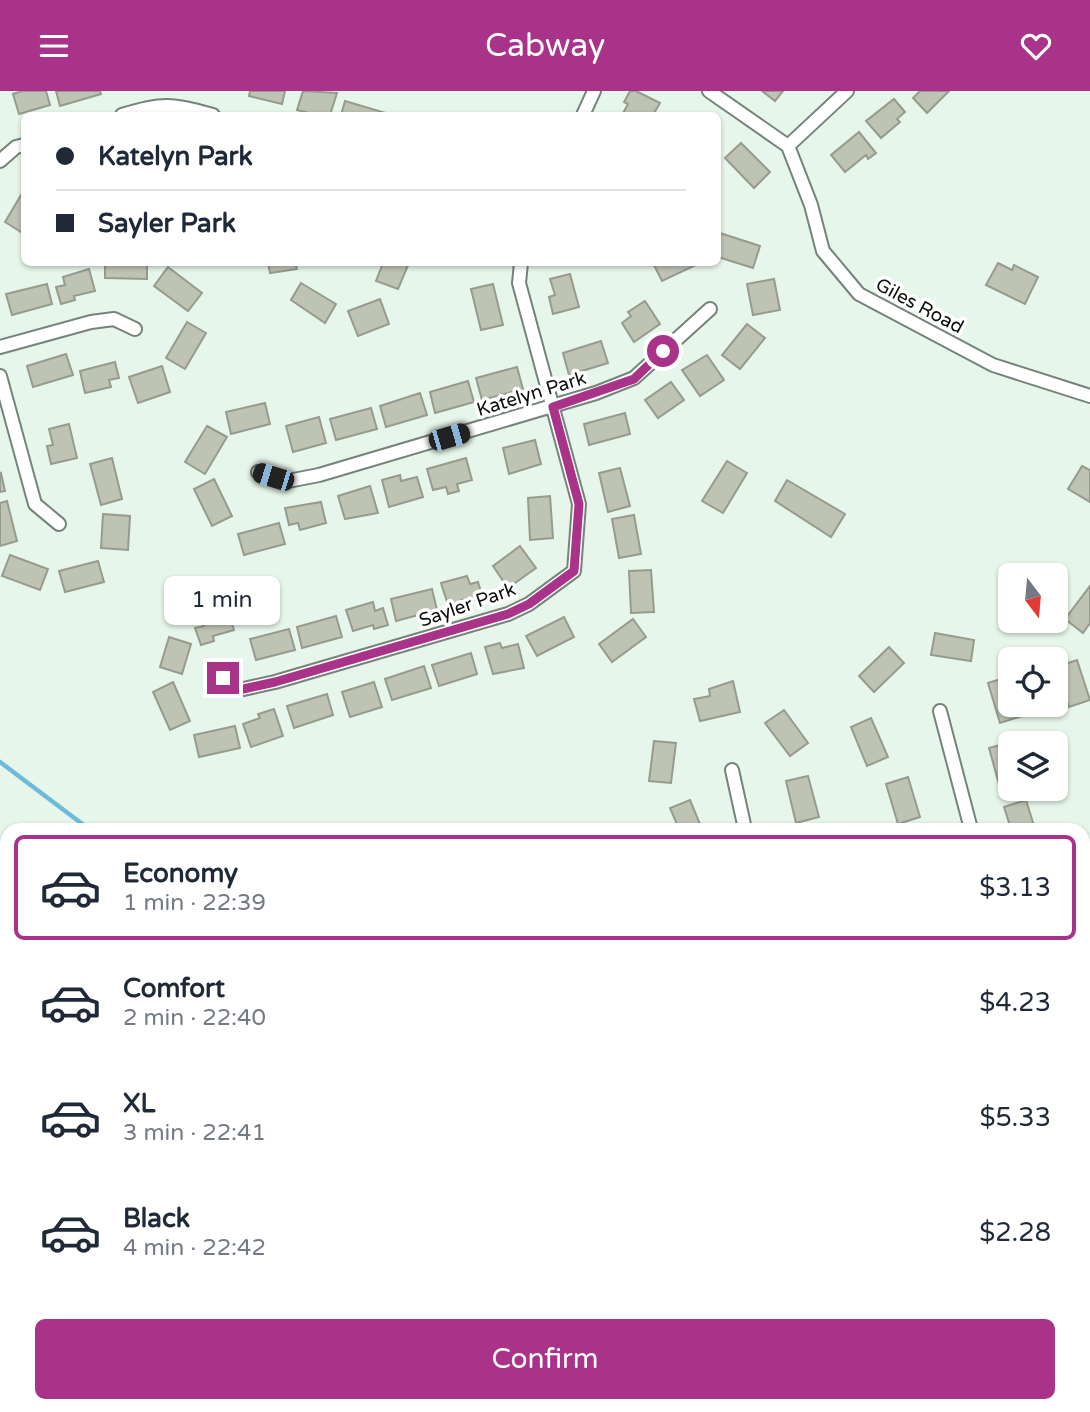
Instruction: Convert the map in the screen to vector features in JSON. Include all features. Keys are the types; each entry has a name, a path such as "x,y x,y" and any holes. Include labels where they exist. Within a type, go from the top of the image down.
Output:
{"street":[{"path":"584,112 594,91"},
{"path":"709,91 788,146 847,91"},
{"path":"132,112 170,104 201,112"},
{"path":"0,161 21,146"},
{"name":"Giles Road","path":"788,146 811,205 823,251 859,294 993,365 1090,396"},
{"name":"Sayler Park","path":"223,678 239,690 275,682 508,614 529,604 574,571 579,504 519,283 521,266"},
{"name":"Katelyn Park","path":"258,472 288,481 553,407 634,379 710,309"},
{"path":"0,347 91,322 114,319 135,329"},
{"path":"0,376 35,504 59,524"},
{"path":"940,711 969,823"},
{"path":"732,770 744,823"}],"building":[{"path":"22,91 46,91 50,105 19,114 13,94"},
{"path":"56,91 100,91 101,94 60,106"},
{"path":"250,91 285,91 282,104 249,96"},
{"path":"303,91 337,93 331,112 297,110"},
{"path":"630,91 636,91 660,103 655,112 624,112 628,104 624,102"},
{"path":"762,91 783,91 775,101"},
{"path":"920,91 949,91 927,113 913,98"},
{"path":"894,99 905,112 897,119 900,122 881,138 866,121"},
{"path":"345,101 383,112 342,112"},
{"path":"859,132 876,153 868,159 866,155 845,172 831,155"},
{"path":"741,143 770,172 754,188 725,158"},
{"path":"21,195 21,232 5,222"},
{"path":"721,233 760,246 753,268 721,258"},
{"path":"998,263 1012,270 1014,265 1038,277 1025,304 986,285"},
{"path":"105,266 147,266 147,279 105,278"},
{"path":"269,266 296,266 297,269 270,273"},
{"path":"382,266 408,266 398,289 376,281"},
{"path":"654,266 694,266 662,281"},
{"path":"168,267 202,293 188,311 154,286"},
{"path":"89,269 95,291 74,296 75,300 61,304 56,287 65,285 63,277"},
{"path":"570,274 579,307 553,314 549,297 555,295 550,279"},
{"path":"774,279 780,310 753,315 747,284"},
{"path":"301,283 336,304 325,323 291,300"},
{"path":"47,284 52,304 12,315 6,294"},
{"path":"493,284 503,325 481,330 471,289"},
{"path":"380,299 389,324 358,336 348,311"},
{"path":"645,301 660,324 634,342 622,323 631,316 628,312"},
{"path":"187,322 206,333 185,369 166,358"},
{"path":"747,324 765,338 740,369 722,355"},
{"path":"601,341 608,363 569,375 563,353"},
{"path":"66,354 73,375 33,387 27,366"},
{"path":"707,355 724,380 700,396 682,370"},
{"path":"115,362 119,378 109,380 111,387 85,393 80,371"},
{"path":"162,366 170,392 138,403 129,377"},
{"path":"517,367 523,389 482,400 476,378"},
{"path":"468,381 474,402 435,413 430,392"},
{"path":"671,382 684,400 658,418 645,400"},
{"path":"420,393 427,415 386,427 380,406"},
{"path":"265,403 270,424 231,434 226,412"},
{"path":"371,408 377,429 336,440 330,419"},
{"path":"625,413 630,434 589,445 584,424"},
{"path":"319,417 326,443 293,452 286,426"},
{"path":"69,424 77,458 51,464 47,446 53,445 49,429"},
{"path":"207,426 227,437 205,474 185,462"},
{"path":"535,440 541,464 509,474 503,448"},
{"path":"112,458 122,499 101,505 90,464"},
{"path":"466,458 472,480 457,484 459,491 448,494 446,487 433,490 427,469"},
{"path":"727,461 747,473 723,513 702,501"},
{"path":"1082,466 1090,470 1090,502 1068,489"},
{"path":"620,468 630,506 608,512 599,473"},
{"path":"0,474 5,491 0,492"},
{"path":"400,475 401,481 417,477 423,497 389,507 382,480"},
{"path":"214,479 232,516 212,526 194,489"},
{"path":"787,480 845,514 831,537 775,501"},
{"path":"370,486 378,513 345,519 338,496"},
{"path":"550,496 553,538 530,540 528,498"},
{"path":"7,501 17,541 0,546 0,503"},
{"path":"321,502 326,523 300,530 298,523 289,525 285,508"},
{"path":"103,514 130,516 128,550 101,548"},
{"path":"634,515 641,554 619,558 612,519"},
{"path":"279,523 285,544 244,555 238,534"},
{"path":"520,546 536,568 508,588 493,566"},
{"path":"10,555 48,569 40,590 2,576"},
{"path":"98,561 104,582 65,592 59,571"},
{"path":"651,570 654,612 631,613 629,571"},
{"path":"467,576 470,584 478,582 483,598 469,602 468,598 448,605 441,583"},
{"path":"1090,586 1090,623 1083,633 1068,621 1068,615"},
{"path":"432,589 437,610 396,621 391,599"},
{"path":"373,602 375,611 383,608 388,625 374,629 373,625 353,631 346,610"},
{"path":"227,609 234,630 213,636 214,641 201,645 195,628 204,626 201,617"},
{"path":"336,616 342,637 302,648 297,627"},
{"path":"564,617 574,637 537,656 526,636"},
{"path":"633,619 646,637 612,662 599,644"},
{"path":"289,629 295,650 256,660 250,639"},
{"path":"935,633 974,640 971,661 931,655"},
{"path":"169,637 191,644 182,674 160,667"},
{"path":"500,643 502,648 518,644 524,668 493,674 485,647"},
{"path":"889,647 904,663 874,692 859,676"},
{"path":"471,653 477,674 439,686 432,665"},
{"path":"1077,660 1090,700 1069,707 1068,704 1068,663"},
{"path":"424,666 431,688 392,700 385,679"},
{"path":"998,680 998,716 988,683"},
{"path":"733,681 740,712 700,721 694,699 710,696 709,689"},
{"path":"173,682 190,721 170,730 153,692"},
{"path":"374,682 382,707 350,717 342,692"},
{"path":"327,694 333,715 294,728 287,706"},
{"path":"274,709 283,736 251,747 243,724 260,718 258,714"},
{"path":"784,710 808,743 790,756 765,723"},
{"path":"998,717 1019,717 1000,723"},
{"path":"871,718 888,757 867,766 851,727"},
{"path":"235,726 240,748 199,757 194,735"},
{"path":"654,741 676,743 671,783 649,781"},
{"path":"998,746 998,781 989,748"},
{"path":"808,776 819,817 796,823 786,781"},
{"path":"908,777 920,817 898,823 886,784"},
{"path":"690,800 700,823 676,823 670,808"},
{"path":"1026,801 1033,823 1009,823 1004,807"}],"waterway":[{"path":"0,762 81,823"}],"route":[{"path":"223,678 239,690 275,682 508,614 529,604 574,571 579,504 553,407 634,379 663,351"}]}
